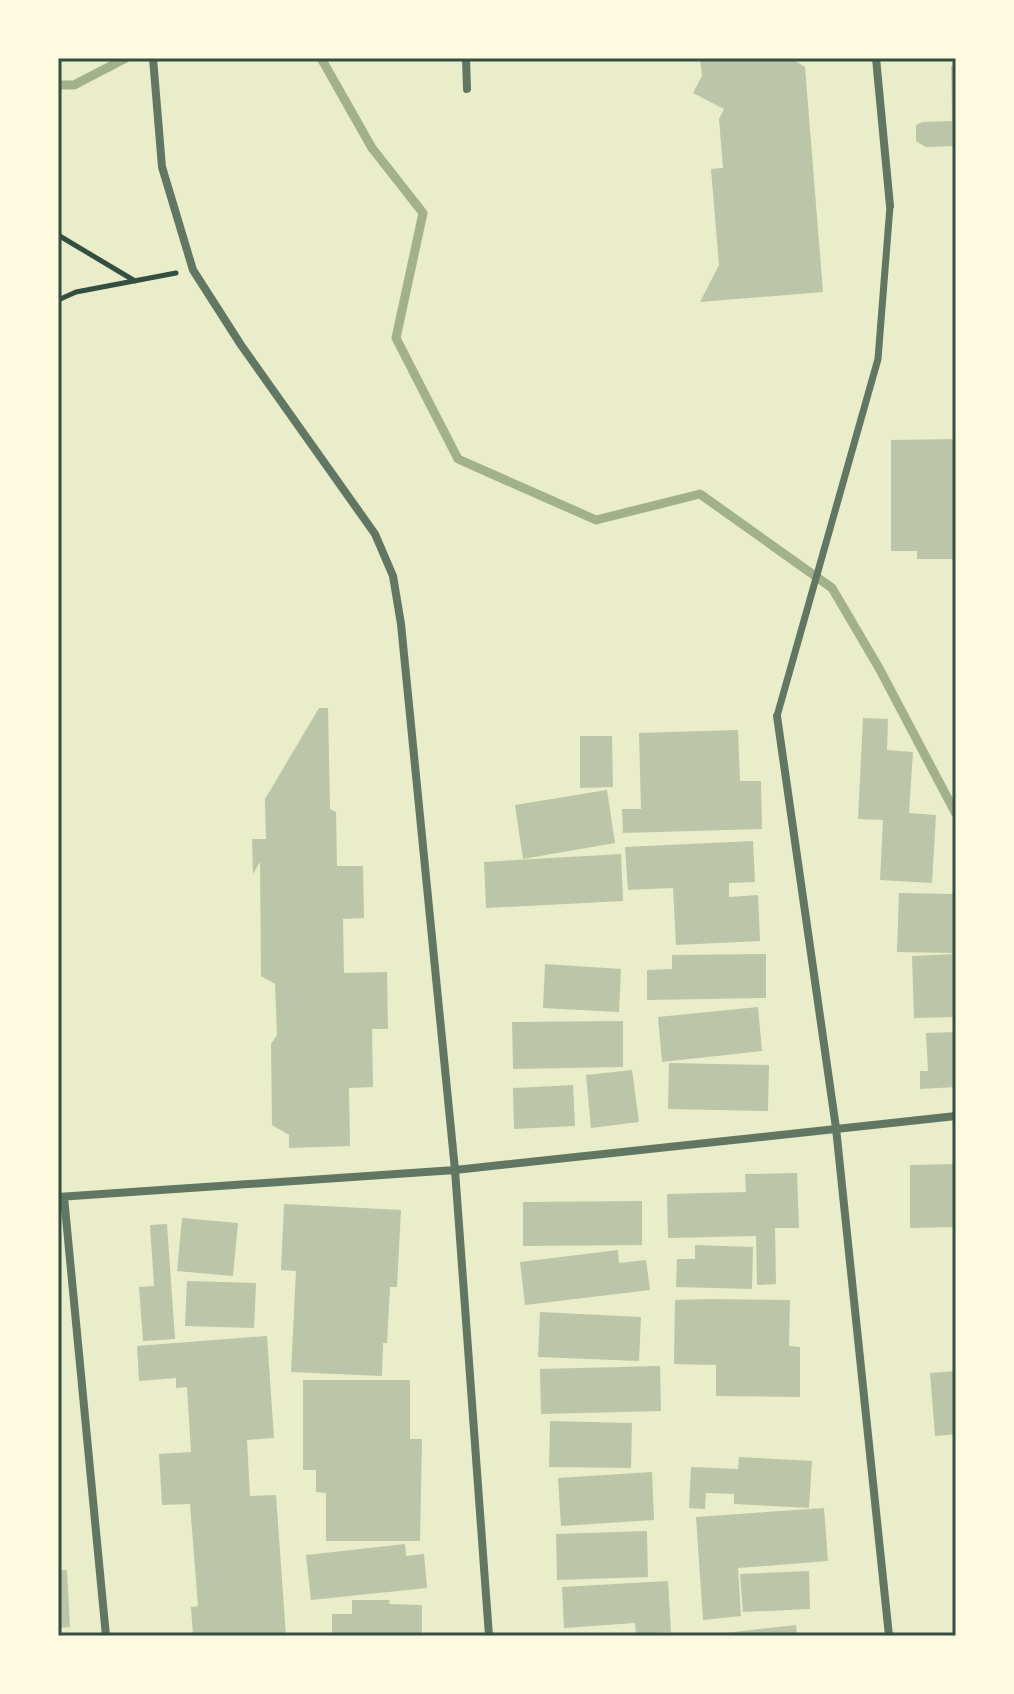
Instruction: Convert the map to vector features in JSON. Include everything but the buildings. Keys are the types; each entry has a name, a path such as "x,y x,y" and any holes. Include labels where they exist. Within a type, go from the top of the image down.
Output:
{"street":[{"path":"153,58 162,167 193,270 241,345 375,534 393,576 401,624 455,1170 489,1636"},
{"path":"466,58 467,89"},
{"path":"876,58 890,206 878,359 777,716 836,1128 889,1636"},
{"path":"106,1636 61,1197 455,1170 956,1116"}],"path":[{"path":"58,235 136,281"},
{"path":"58,300 76,292 193,270"}],"waterway":[{"path":"58,85 74,85 126,58"},
{"path":"321,58 372,148 423,213 396,338 458,459 596,520 700,494 832,588 879,668 956,814"}]}
